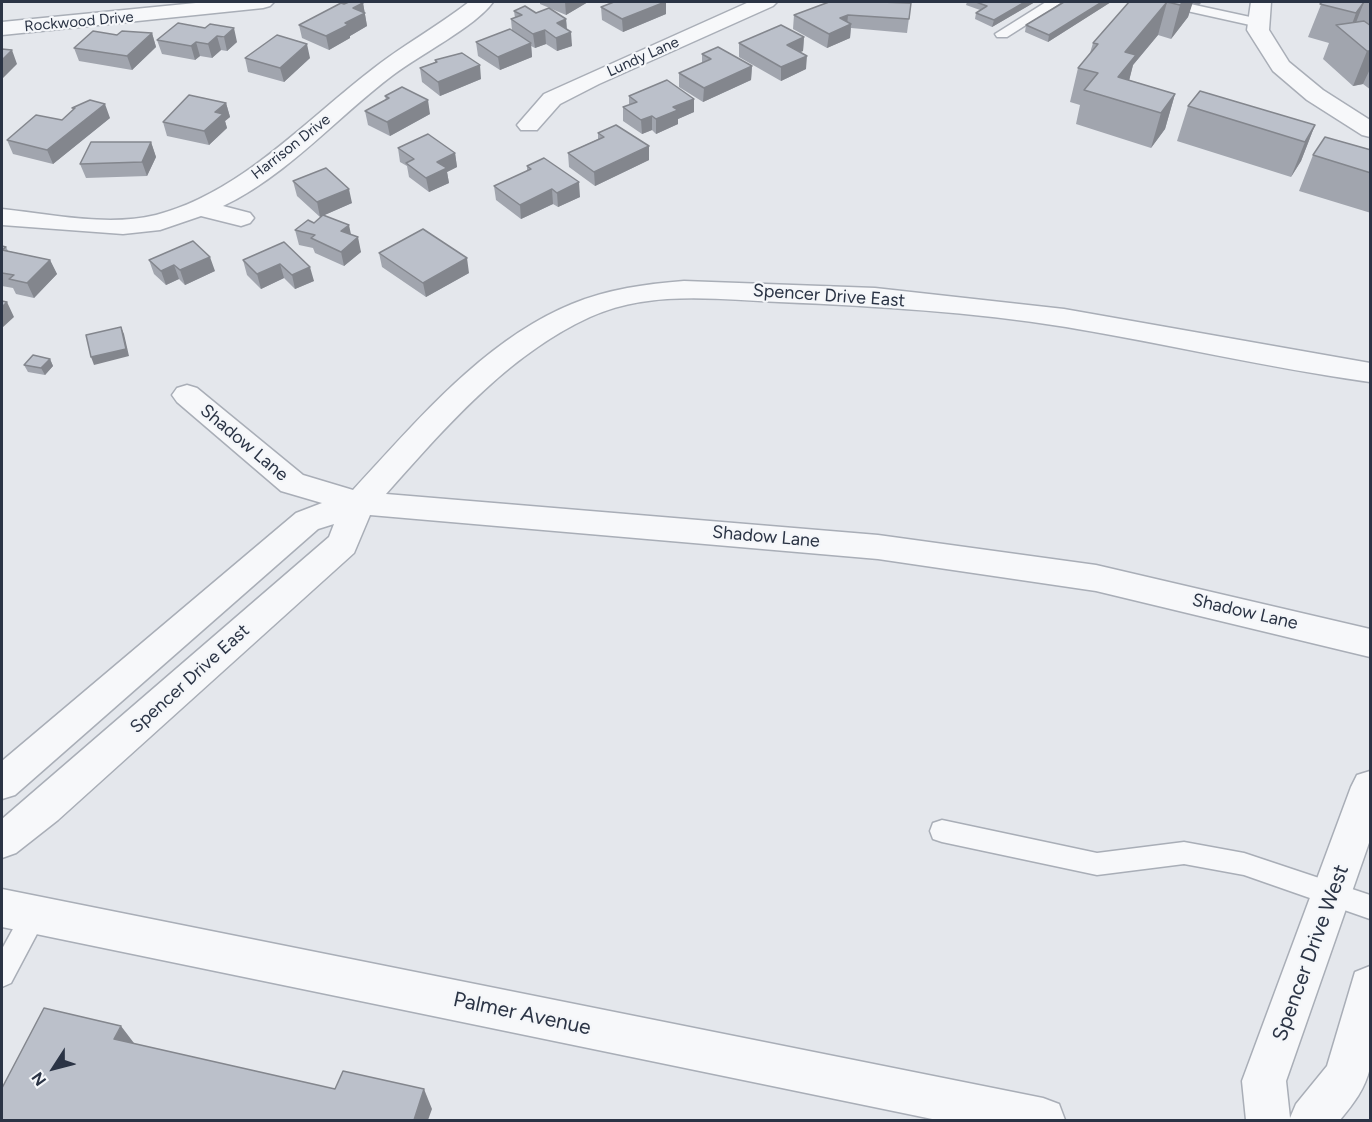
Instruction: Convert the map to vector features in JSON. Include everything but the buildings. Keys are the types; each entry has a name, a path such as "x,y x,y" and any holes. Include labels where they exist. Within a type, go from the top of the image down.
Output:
{"street":[{"name":"Rockwood Drive","path":"2,29 263,2"},
{"name":"Harrison Drive","path":"2,217 124,226 160,222 198,208 260,174 370,81 482,2"},
{"name":"Lundy Lane","path":"529,125 552,99 591,79 766,2"},
{"path":"1260,12 1258,30 1281,66 1315,95 1371,130"},
{"path":"198,208 241,218"},
{"name":"Spencer Drive East","path":"2,841 44,808 342,544 359,503 436,419 538,333 582,310 635,294 684,289 875,297 1064,318 1371,373"},
{"name":"Shadow Lane","path":"187,395 292,483 359,503 878,547 1096,578 1371,643"},
{"name":"Spencer Drive East","path":"2,783 307,521 359,503"},
{"name":"Spencer Drive West","path":"1268,1120 1264,1081 1371,788"},
{"name":"Palmer Avenue","path":"18,912 1041,1120"},
{"path":"1312,1120 1347,1078 1371,986"}],"lane":[{"path":"1002,34 1055,2"},
{"path":"1165,2 1260,12"},
{"path":"942,831 1097,864 1184,853 1244,864 1371,907"},
{"path":"2,974 18,912"}]}
